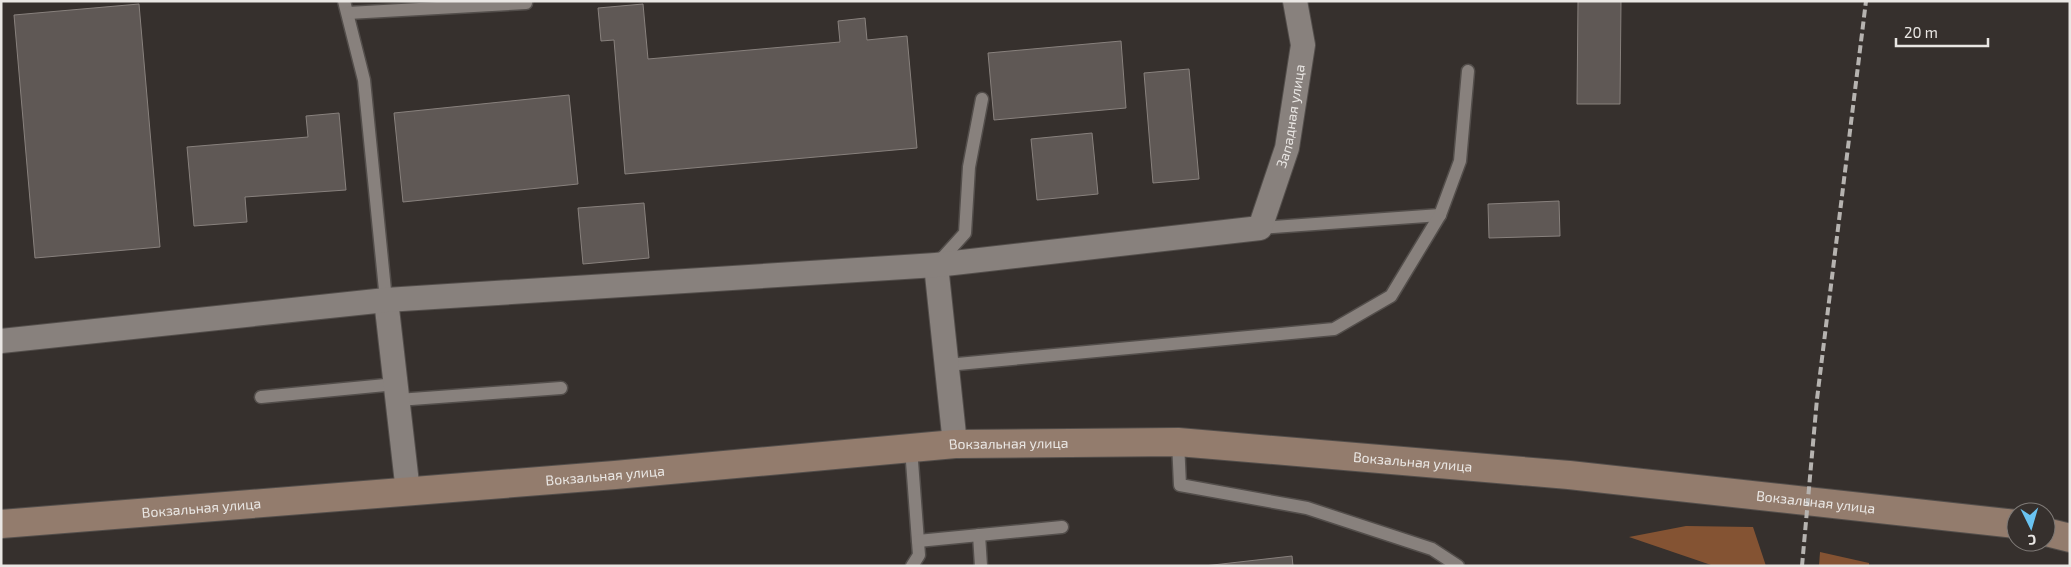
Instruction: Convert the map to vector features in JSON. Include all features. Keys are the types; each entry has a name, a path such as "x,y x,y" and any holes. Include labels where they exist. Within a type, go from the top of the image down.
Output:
{"main road":[{"name":"Вокзальная улица","path":"1,524 772,462 955,444 1178,442 1569,475 2006,523"},
{"path":"2056,524 2070,524"},
{"path":"2056,534 2070,538"}],"street":[{"name":"Западная улица","path":"1260,228 1288,138 1303,45 1295,1"},
{"path":"1,341 386,300 936,265 1260,228"},
{"path":"936,265 955,444"},
{"path":"386,300 408,492"}],"lane":[{"path":"386,300 364,80 346,7 526,3"},
{"path":"947,365 1334,329 1391,296 1440,216 1460,161 1468,71"},
{"path":"936,265 965,233 968,167 982,99"},
{"path":"1260,228 1440,216"},
{"path":"261,397 562,388"},
{"path":"1178,442 1180,485 1307,508 1432,549 1458,566"},
{"path":"910,448 919,555 912,566"},
{"path":"918,541 1062,527"},
{"path":"979,535 981,566"}],"shaded area":[{"path":"1686,526 1753,527 1766,566 1714,566 1629,537"},
{"path":"1820,552 1869,563 1869,566 1819,566"}],"building":[{"path":"1578,1 1621,1 1620,104 1577,104"},
{"path":"139,4 160,247 35,258 14,15"},
{"path":"643,4 648,59 840,42 838,21 865,18 867,40 907,36 917,148 625,174 614,40 601,41 598,8"},
{"path":"1121,41 1126,108 994,120 988,53"},
{"path":"1189,69 1199,179 1153,183 1144,73"},
{"path":"569,95 578,184 403,202 394,113"},
{"path":"339,113 346,190 245,197 247,222 194,226 187,147 308,137 306,116"},
{"path":"1092,133 1098,194 1037,200 1031,139"},
{"path":"1559,201 1560,236 1489,238 1488,204"},
{"path":"644,203 649,258 583,264 578,208"},
{"path":"1292,556 1293,566 1204,566"}],"railway":[{"path":"1802,566 1817,399 1866,1"}]}
